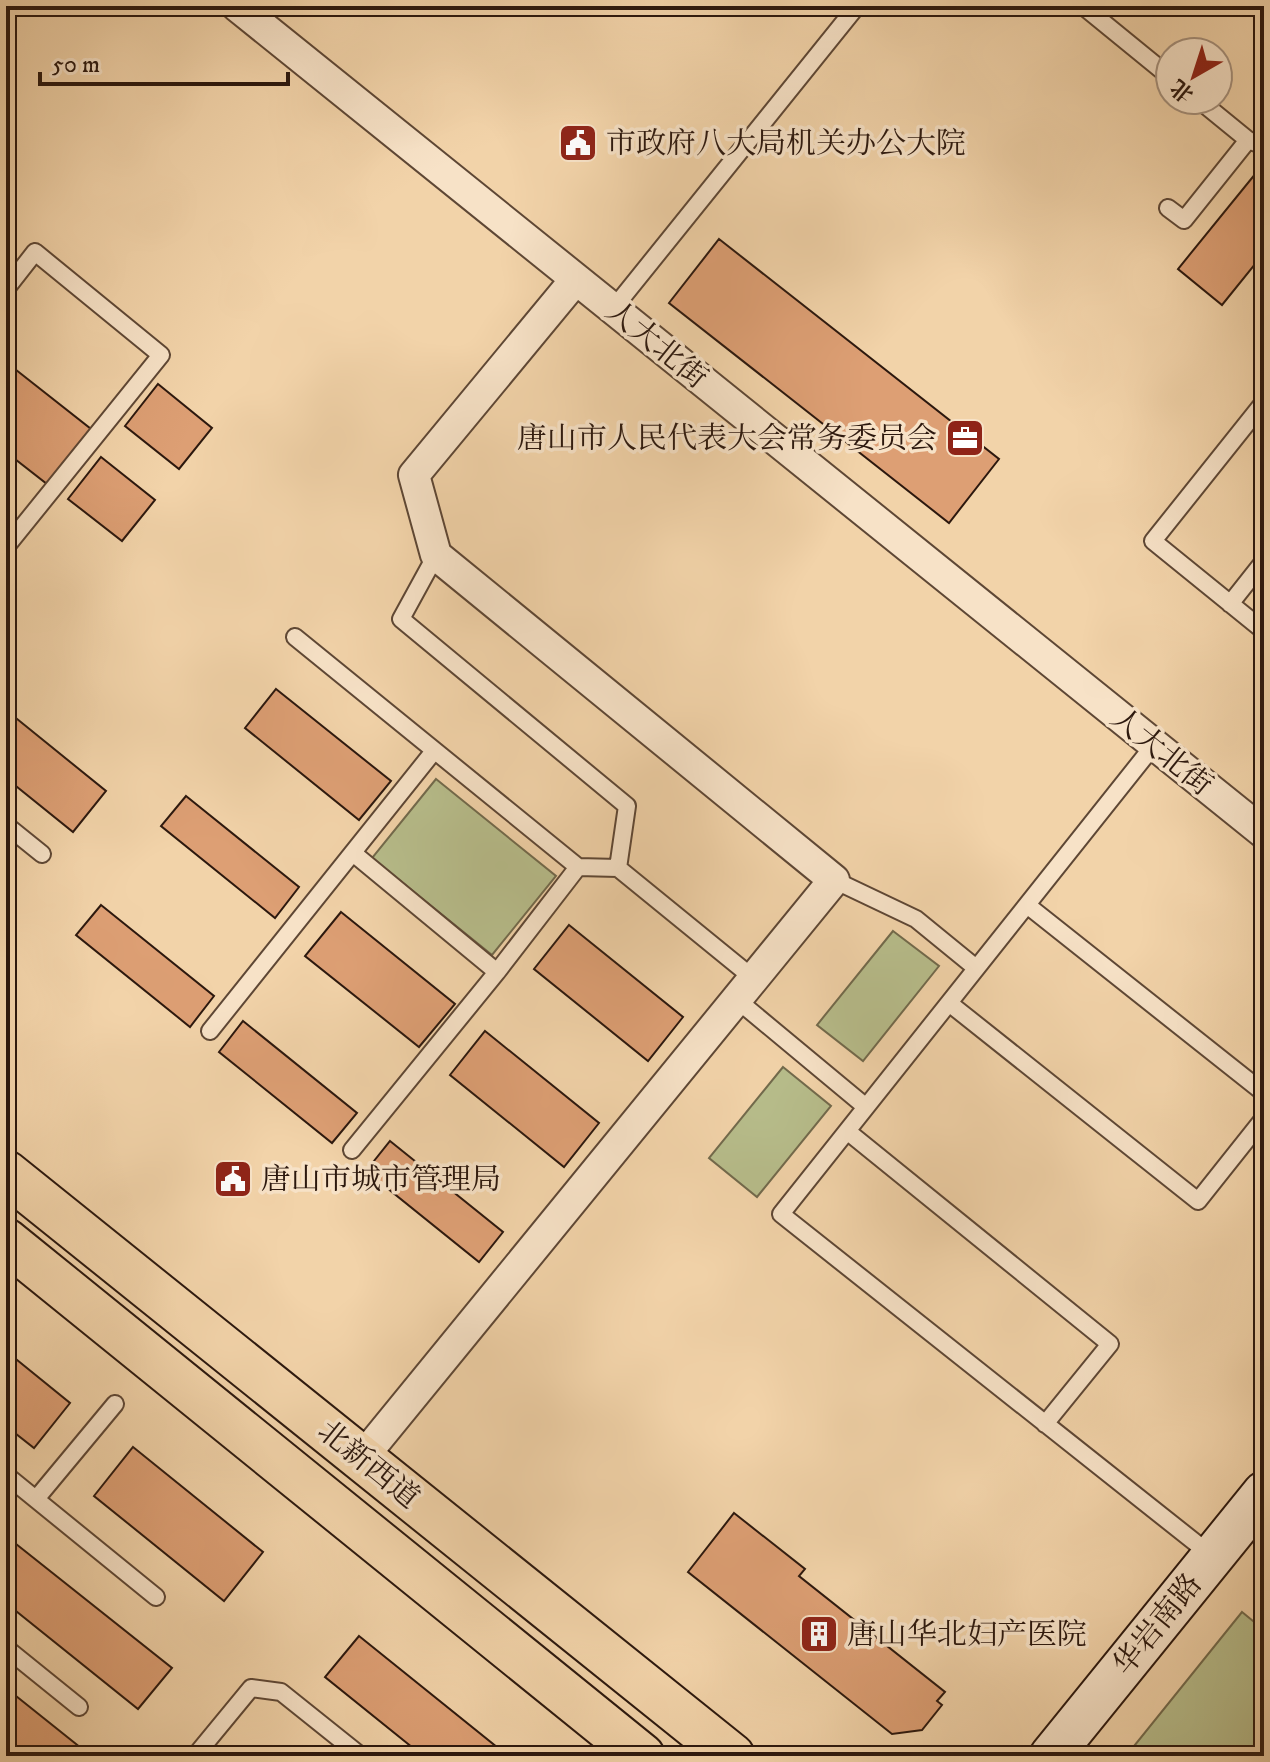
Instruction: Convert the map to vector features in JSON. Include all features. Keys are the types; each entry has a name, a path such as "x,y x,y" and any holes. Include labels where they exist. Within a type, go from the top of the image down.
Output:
{"main road":[{"name":"北新西道","path":"6,1173 732,1756"},
{"name":"北新西道","path":"6,1241 642,1756"}],"street":[{"name":"人大北街","path":"237,6 1264,833"},
{"path":"362,1458 834,880 436,555 414,475 576,279"},
{"name":"华岩南路","path":"1051,1756 1264,1493"}],"lane":[{"path":"613,309 857,6"},
{"path":"1083,6 1154,64"},
{"path":"1168,208 1184,220 1256,143 1220,116"},
{"path":"6,289 35,252 161,355 6,547"},
{"path":"1264,402 1153,541 1264,631"},
{"path":"436,555 401,619 627,806 618,868"},
{"path":"1230,604 1264,561"},
{"path":"295,637 578,867 618,868 866,1107"},
{"path":"1154,745 781,1214 1212,1556"},
{"path":"210,1031 434,751"},
{"path":"6,825 42,854"},
{"path":"353,853 497,972"},
{"path":"352,1150 578,867"},
{"path":"834,880 916,919 976,968"},
{"path":"1027,905 1264,1093"},
{"path":"949,1003 1198,1201 1264,1118"},
{"path":"847,1131 1110,1344 1045,1424"},
{"path":"36,1499 115,1404"},
{"path":"6,1475 156,1597"},
{"path":"6,1648 79,1707"},
{"path":"195,1756 251,1688 281,1692 361,1756"}],"green space":[{"path":"436,779 556,876 492,955 372,858"},
{"path":"893,931 939,966 863,1061 817,1025"},
{"path":"783,1067 831,1106 757,1197 709,1158"},
{"path":"1242,1612 1264,1630 1264,1756 1126,1756"}],"building":[{"path":"1256,173 1264,180 1264,253 1222,305 1178,269"},
{"path":"719,239 999,459 949,523 669,303"},
{"path":"6,362 91,429 47,484 6,452"},
{"path":"158,384 212,428 179,469 125,426"},
{"path":"101,457 155,500 122,541 68,499"},
{"path":"276,689 391,781 359,820 245,728"},
{"path":"6,710 106,791 73,832 6,778"},
{"path":"186,796 299,887 275,918 161,826"},
{"path":"101,905 214,996 190,1027 76,935"},
{"path":"341,912 455,1004 419,1047 305,956"},
{"path":"569,925 683,1017 648,1061 534,969"},
{"path":"243,1021 357,1113 332,1143 219,1052"},
{"path":"485,1031 599,1123 564,1167 450,1075"},
{"path":"390,1141 503,1232 479,1262 366,1171"},
{"path":"6,1351 70,1403 34,1448 6,1426"},
{"path":"133,1447 263,1552 224,1601 94,1496"},
{"name":"唐山华北妇产医院","path":"734,1513 805,1569 799,1576 945,1692 937,1701 942,1705 922,1730 892,1734 688,1572"},
{"path":"6,1536 172,1668 138,1709 6,1603"},
{"path":"359,1636 508,1756 423,1756 325,1677"},
{"path":"6,1688 91,1756 6,1755"}],"place":[{"name":"市政府八大局机关办公大院","path":"578,143"},
{"name":"唐山市人民代表大会常务委员会","path":"965,438"},
{"name":"唐山市城市管理局","path":"233,1179"},
{"name":"唐山华北妇产医院","path":"819,1634"}]}
